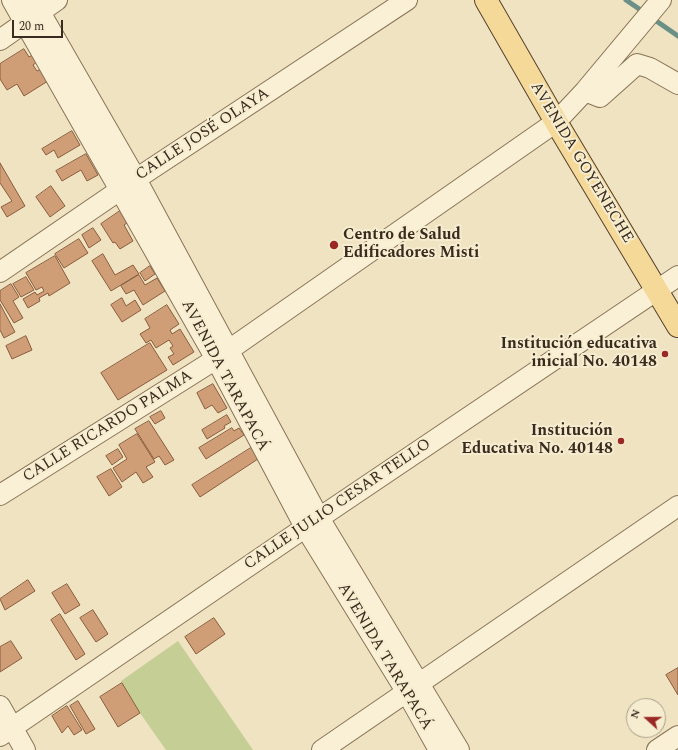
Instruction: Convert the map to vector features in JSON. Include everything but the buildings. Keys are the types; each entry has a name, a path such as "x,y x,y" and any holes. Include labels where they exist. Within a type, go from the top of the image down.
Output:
{"main road":[{"name":"AVENIDA GOYENECHE","path":"486,0 556,122 678,326"}],"street":[{"name":"AVENIDA TARAPACÁ","path":"12,0 32,11 223,355 312,523 412,687 458,750"},
{"path":"0,40 32,11 57,0"},
{"name":"CALLE JOSÉ OLAYA","path":"0,272 128,184 407,0"},
{"name":"CALLE RICARDO PALMA","path":"0,495 223,355 556,122 585,91 628,38 659,3"},
{"path":"585,91 600,97 637,64 650,68 678,84"},
{"name":"CALLE JULIO CESAR TELLO","path":"6,732 678,276"},
{"path":"322,750 678,506"},
{"name":"AVENIDA TARAPACÁ","path":"412,687 439,750"},
{"path":"0,706 6,732 25,750"},
{"path":"656,750 678,736"}],"green space":[{"path":"178,641 253,750 166,750 140,713 121,681"}],"waterway":[{"path":"626,0 645,13"},
{"path":"652,18 678,36"}],"place":[{"name":"Centro de Salud Edificadores Misti","path":"334,245"},
{"name":"Institución educativa inicial No. 40148","path":"665,354"},
{"name":"Institución Educativa No. 40148","path":"621,441"}]}
